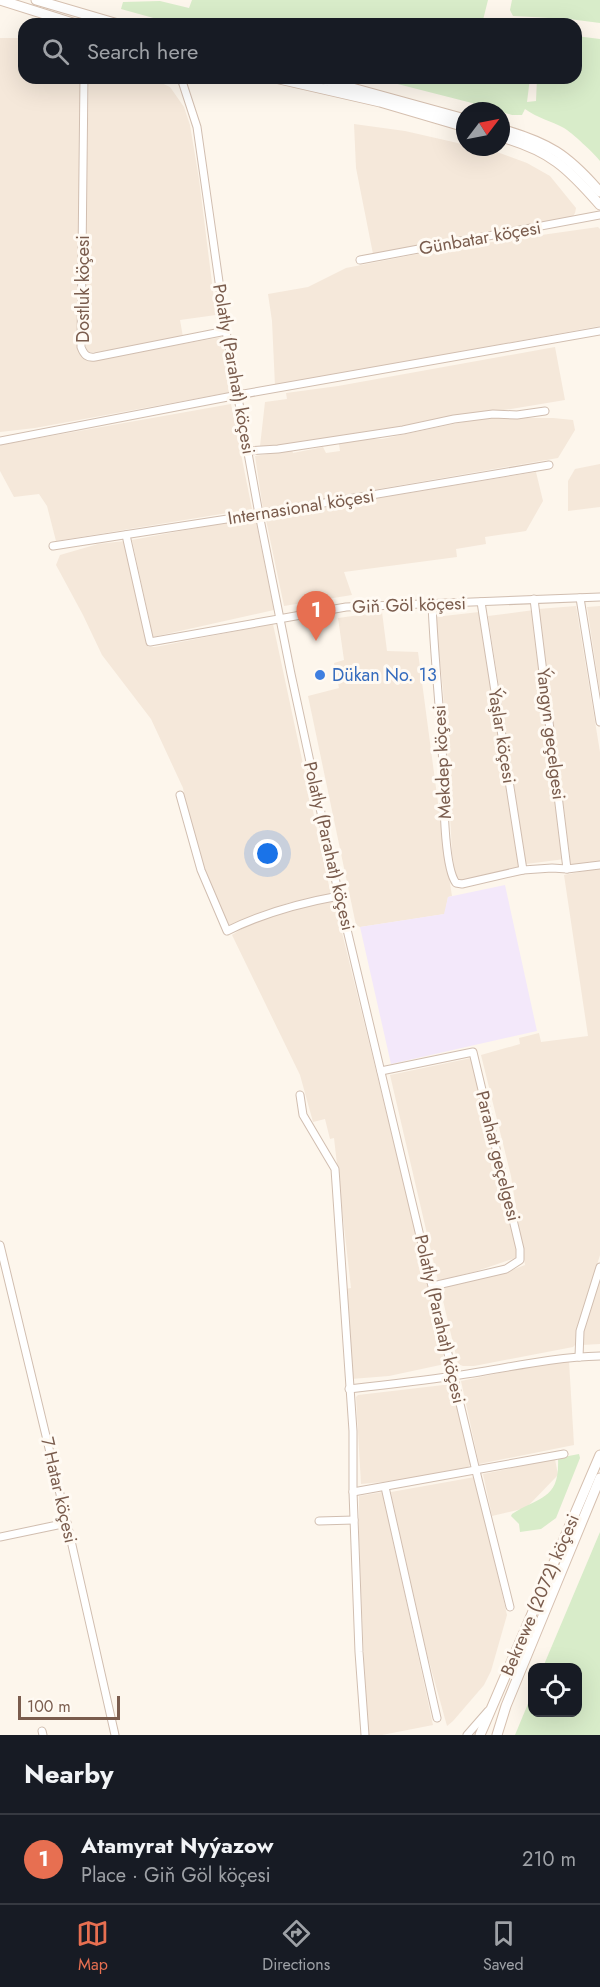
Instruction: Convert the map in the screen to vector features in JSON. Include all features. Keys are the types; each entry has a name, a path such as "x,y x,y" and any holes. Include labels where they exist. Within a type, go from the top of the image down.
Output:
{"main road":[{"path":"0,0 57,18"},
{"path":"36,0 98,18"},
{"path":"301,84 380,102 456,124"},
{"path":"338,84 456,117"},
{"path":"510,132 545,144 562,154 600,192"},
{"path":"510,140 542,151 558,161 600,205"},
{"name":"Bekrewe (2072) köçesi","path":"480,1735 600,1455"},
{"name":"Bekrewe (2072) köçesi","path":"497,1735 506,1706 600,1478"}],"street":[{"name":"Dostluk köçesi","path":"84,84 81,347 83,352 85,355 95,357 226,332"},
{"name":"Polatly (Parahat) köçesi","path":"183,84 197,127 226,332 259,514 339,896 510,1607"},
{"name":"Günbatar köçesi","path":"360,260 600,215"},
{"path":"0,441 237,395 600,331"},
{"path":"247,451 278,449 403,430 454,419 544,411"},
{"name":"Internasional köçesi","path":"52,546 549,465"},
{"name":"Giň Göl köçesi","path":"126,535 150,642 346,607 600,597"},
{"path":"580,598 600,722"},
{"name":"Ýangyn geçelgesi","path":"534,599 567,869"},
{"name":"Ýaşlar köçesi","path":"482,602 523,870"},
{"name":"Mekdep köçesi","path":"432,604 447,846 452,875 456,883 462,884 523,870"},
{"path":"180,795 201,870 227,931 286,907 339,896"},
{"path":"523,870 567,869 600,865"},
{"name":"Parahat geçelgesi","path":"381,1071 473,1052 520,1249 520,1260 506,1269 433,1286"},
{"path":"300,1095 303,1115 335,1169 353,1431 359,1652 365,1735"},
{"name":"7 Hatar köçesi","path":"0,1245 115,1735"},
{"path":"579,1357 580,1331 600,1267"},
{"path":"349,1389 454,1376 522,1364 600,1356"},
{"path":"353,1492 564,1454"},
{"path":"385,1487 436,1718"},
{"path":"319,1521 354,1520"},
{"path":"0,1537 67,1523"},
{"path":"467,1735 492,1707"}],"shaded area":[{"path":"0,38 18,38 18,84 81,84 81,355 87,361 222,337 232,392 35,428 0,432"},
{"path":"89,84 164,84 170,87 184,107 190,125 216,315 180,320 183,337 88,353 86,350 85,248"},
{"path":"354,124 405,131 456,143 456,156 508,156 527,163 550,176 576,208 572,218 373,254 356,168"},
{"path":"598,227 600,229 600,326 275,386 272,321 268,294 308,287 346,268 443,249"},
{"path":"555,347 565,400 293,445 260,446 265,402 287,399 286,393 338,386"},
{"path":"231,404 252,509 56,541 47,506 39,494 14,497 0,471 0,445"},
{"path":"482,418 573,420 575,430 558,458 263,509 255,456 292,450 293,453 323,447 326,453 340,451 339,444 364,439 382,439"},
{"path":"600,464 600,507 568,511 568,481 575,469"},
{"path":"536,472 543,501 526,531 485,537 486,544 456,549 457,557 344,572 352,595 284,606 266,520 347,503"},
{"path":"255,517 274,610 153,637 132,540"},
{"path":"125,541 148,647 273,624 331,895 288,903 236,924 229,926 227,924 206,875 188,816 183,788 151,719 102,655 56,565 60,555 98,544"},
{"path":"576,606 600,752 600,862 571,867 538,609"},
{"path":"600,606 600,693 587,607"},
{"path":"534,610 565,859 526,864 488,616"},
{"path":"382,612 387,651 418,652 452,896 448,897 445,914 360,927 356,925 308,696 339,688 334,663 344,660 338,618"},
{"path":"479,612 497,712 519,866 518,869 463,882 457,878 452,852 443,690 435,617"},
{"path":"600,868 600,1255 573,1347 474,1366 463,1366 458,1364 440,1288 507,1272 525,1265 511,1176 481,1055 520,1044 519,1038 539,1033 541,1042 588,1036 564,875"},
{"path":"505,885 537,1031 391,1064 360,927 444,914 448,897"},
{"path":"334,900 424,1266 445,1364 389,1376 351,1379 345,1289 351,1288 334,1138 330,1139 325,1119 313,1122 300,1075 232,935 251,923 300,905"},
{"path":"471,1058 515,1233 518,1257 438,1281 390,1075"},
{"path":"600,1275 600,1344 582,1345 587,1313"},
{"path":"569,1361 574,1445 479,1464 461,1381 537,1365"},
{"path":"452,1384 471,1464 468,1467 394,1481 361,1484 356,1397"},
{"path":"555,1459 558,1475 526,1508 492,1516 483,1474"},
{"path":"475,1477 507,1615 491,1671 484,1685 447,1726 417,1618 396,1528 391,1492"},
{"path":"383,1492 433,1725 382,1735 367,1735 359,1496"}],"green space":[{"path":"192,0 488,0 484,18 153,18 121,9 123,2 160,1 189,8"},
{"path":"512,0 600,0 600,23 582,21 582,18 513,16 510,10"},
{"path":"582,37 600,39 600,161 567,130 525,109 522,115 510,114 510,102 468,102 398,84 529,84 527,102 536,101 537,84 582,84"},
{"path":"579,1454 580,1458 556,1518 541,1529 520,1532 519,1524 511,1516 512,1514 546,1495 552,1489 558,1472 558,1458"},
{"path":"600,1532 600,1735 515,1735 528,1704 528,1717 582,1717 582,1663 545,1663"}],"place":[{"name":"Atamyrat Nyýazow","path":"316,641"},
{"name":"Dükan No. 13","path":"320,675"}]}
